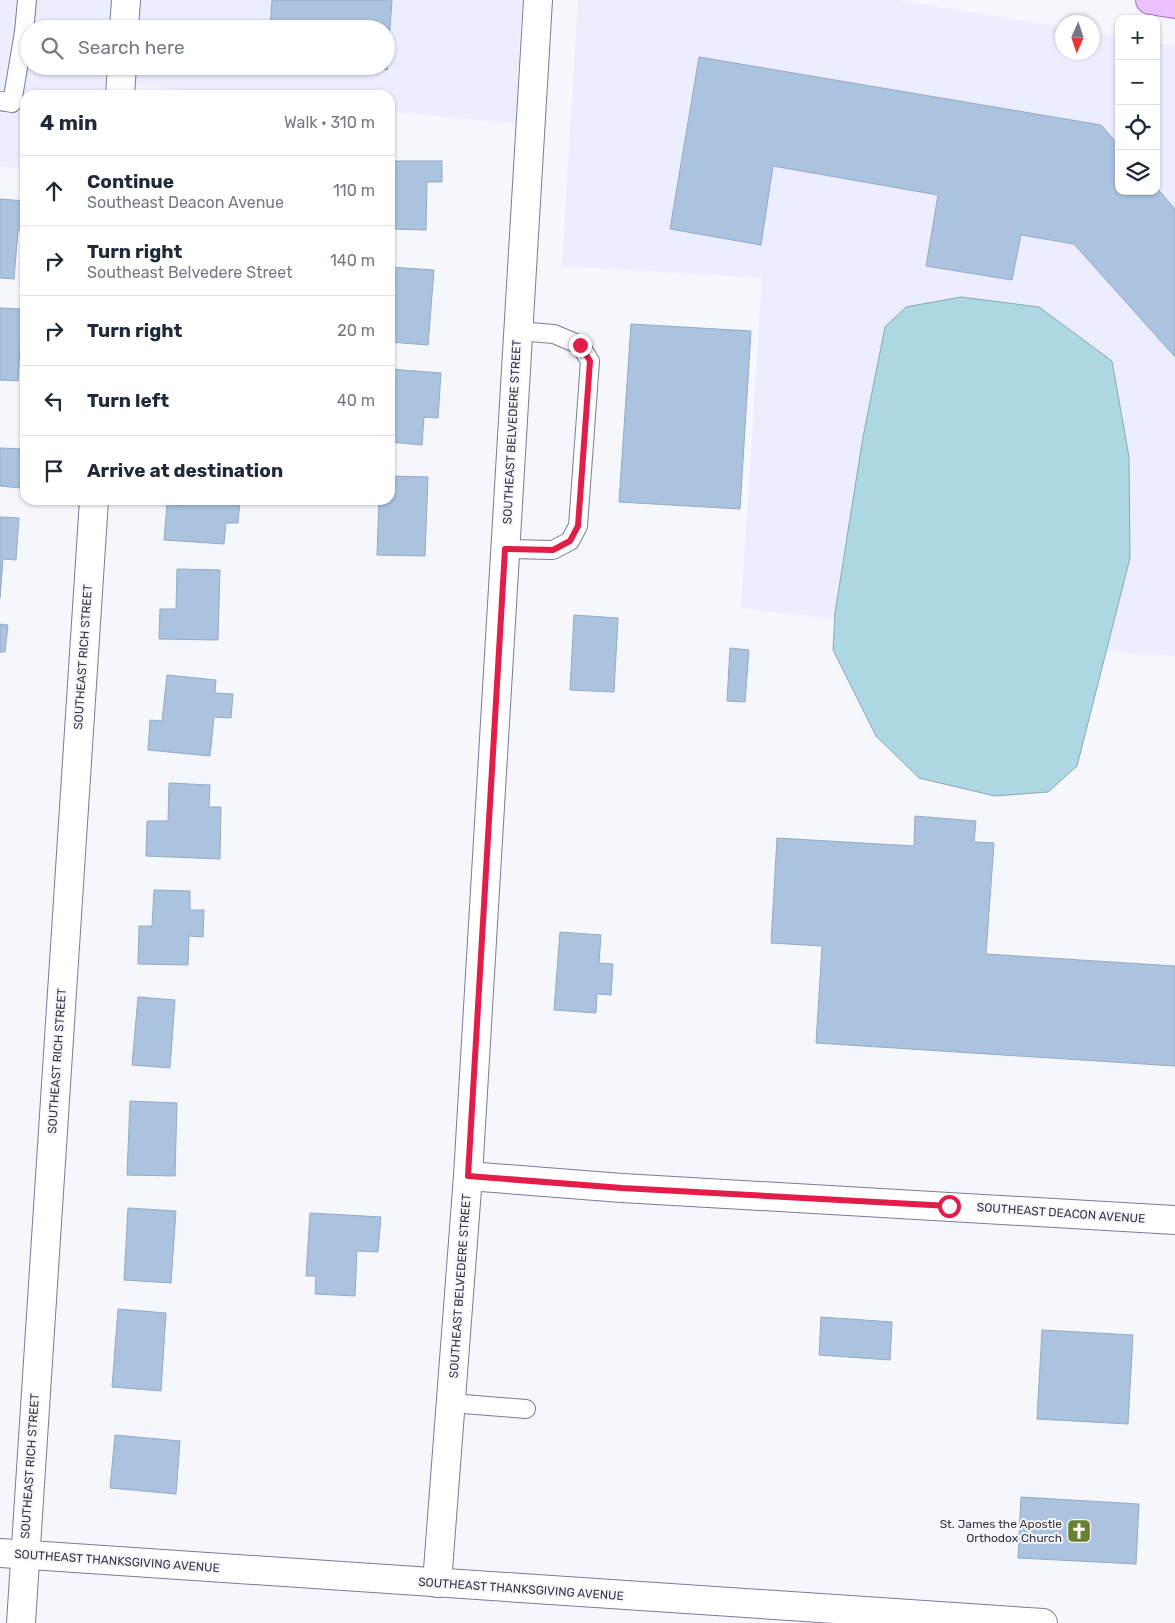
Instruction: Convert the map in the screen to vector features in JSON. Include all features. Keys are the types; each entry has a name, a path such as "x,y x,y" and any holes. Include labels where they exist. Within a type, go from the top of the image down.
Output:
{"main road":[{"path":"1150,0 1175,4"}],"street":[{"path":"125,20 126,0"},
{"name":"SOUTHEAST BELVEDERE STREET","path":"437,1583 468,1176 538,0"},
{"path":"120,90 121,75"},
{"name":"SOUTHEAST RICH STREET","path":"21,1623 12,1554 94,505"},
{"name":"SOUTHEAST DEACON AVENUE","path":"468,1176 622,1188 1175,1220"},
{"name":"SOUTHEAST THANKSGIVING AVENUE","path":"12,1554 1043,1623"}],"lane":[{"path":"26,20 27,0"},
{"path":"0,101 12,103 20,62"},
{"path":"505,549 553,550 570,541 578,526 590,361 580,345 554,334 518,331"},
{"path":"451,1403 526,1409"}],"shaded area":[{"path":"0,0 111,0 110,20 20,20 20,75 106,75 105,90 20,90 20,169 0,167"},
{"path":"141,0 522,0 515,124 395,112 395,90 185,90 136,85 137,75 395,75 395,20 140,20"},
{"path":"578,0 897,0 1055,26 1055,60 1100,60 1100,33 1115,36 1115,195 1160,195 1160,44 1175,46 1175,656 1133,654 741,608 762,278 562,266"}],"water":[{"path":"961,297 1039,307 1112,361 1129,457 1130,558 1077,766 1048,792 995,796 919,778 876,736 833,650 835,613 863,437 885,327 906,307"}],"building":[{"path":"272,0 392,0 391,20 271,20"},
{"path":"699,57 1101,125 1115,141 1115,195 1160,195 1160,192 1175,209 1175,357 1074,244 1021,235 1012,280 926,266 938,195 773,166 761,245 670,229"},
{"path":"395,161 442,161 442,182 427,182 426,230 395,229"},
{"path":"0,199 20,201 20,230 18,230 14,279 0,278"},
{"path":"395,267 434,270 428,345 395,342"},
{"path":"0,308 20,309 18,381 0,380"},
{"path":"631,324 751,331 740,509 619,502"},
{"path":"395,369 441,373 438,418 424,417 422,445 395,442"},
{"path":"0,448 20,449 20,488 0,486"},
{"path":"395,476 428,477 425,556 377,555 379,505 395,505"},
{"path":"167,505 240,505 238,523 226,523 224,544 164,540"},
{"path":"0,517 19,518 16,560 3,559 0,598"},
{"path":"177,569 220,570 218,640 159,639 160,609 176,609"},
{"path":"574,615 618,618 614,692 570,690"},
{"path":"0,624 8,625 5,652 0,652"},
{"path":"730,648 749,650 745,702 727,701"},
{"path":"167,675 216,680 215,693 233,694 231,718 214,717 210,756 148,750 150,720 162,721"},
{"path":"169,783 210,785 209,807 221,807 220,859 146,856 147,821 168,821"},
{"path":"915,816 976,821 974,842 994,843 986,954 1175,966 1175,1066 816,1043 822,946 771,943 777,838 914,846"},
{"path":"154,890 190,891 190,910 204,910 203,937 189,936 188,965 138,964 139,926 152,926"},
{"path":"560,932 601,935 599,963 613,964 611,995 597,994 596,1013 554,1010"},
{"path":"138,997 175,1000 170,1068 132,1065"},
{"path":"130,1101 177,1103 175,1176 127,1175"},
{"path":"128,1208 176,1211 171,1283 124,1280"},
{"path":"310,1213 381,1217 378,1252 357,1251 355,1296 315,1294 316,1276 306,1276"},
{"path":"118,1309 166,1313 161,1391 112,1387"},
{"path":"821,1317 892,1322 890,1360 819,1355"},
{"path":"1042,1330 1133,1335 1128,1424 1037,1419"},
{"path":"115,1435 180,1441 176,1494 110,1488"},
{"name":"St. James the Apostle Orthodox Church","path":"1021,1497 1139,1504 1136,1564 1018,1558"}],"place":[{"name":"St. James the Apostle Orthodox Church","path":"1079,1531"}],"route":[{"path":"580,345 590,361 578,526 570,541 553,550 505,549 468,1176 622,1188 949,1206"}]}
